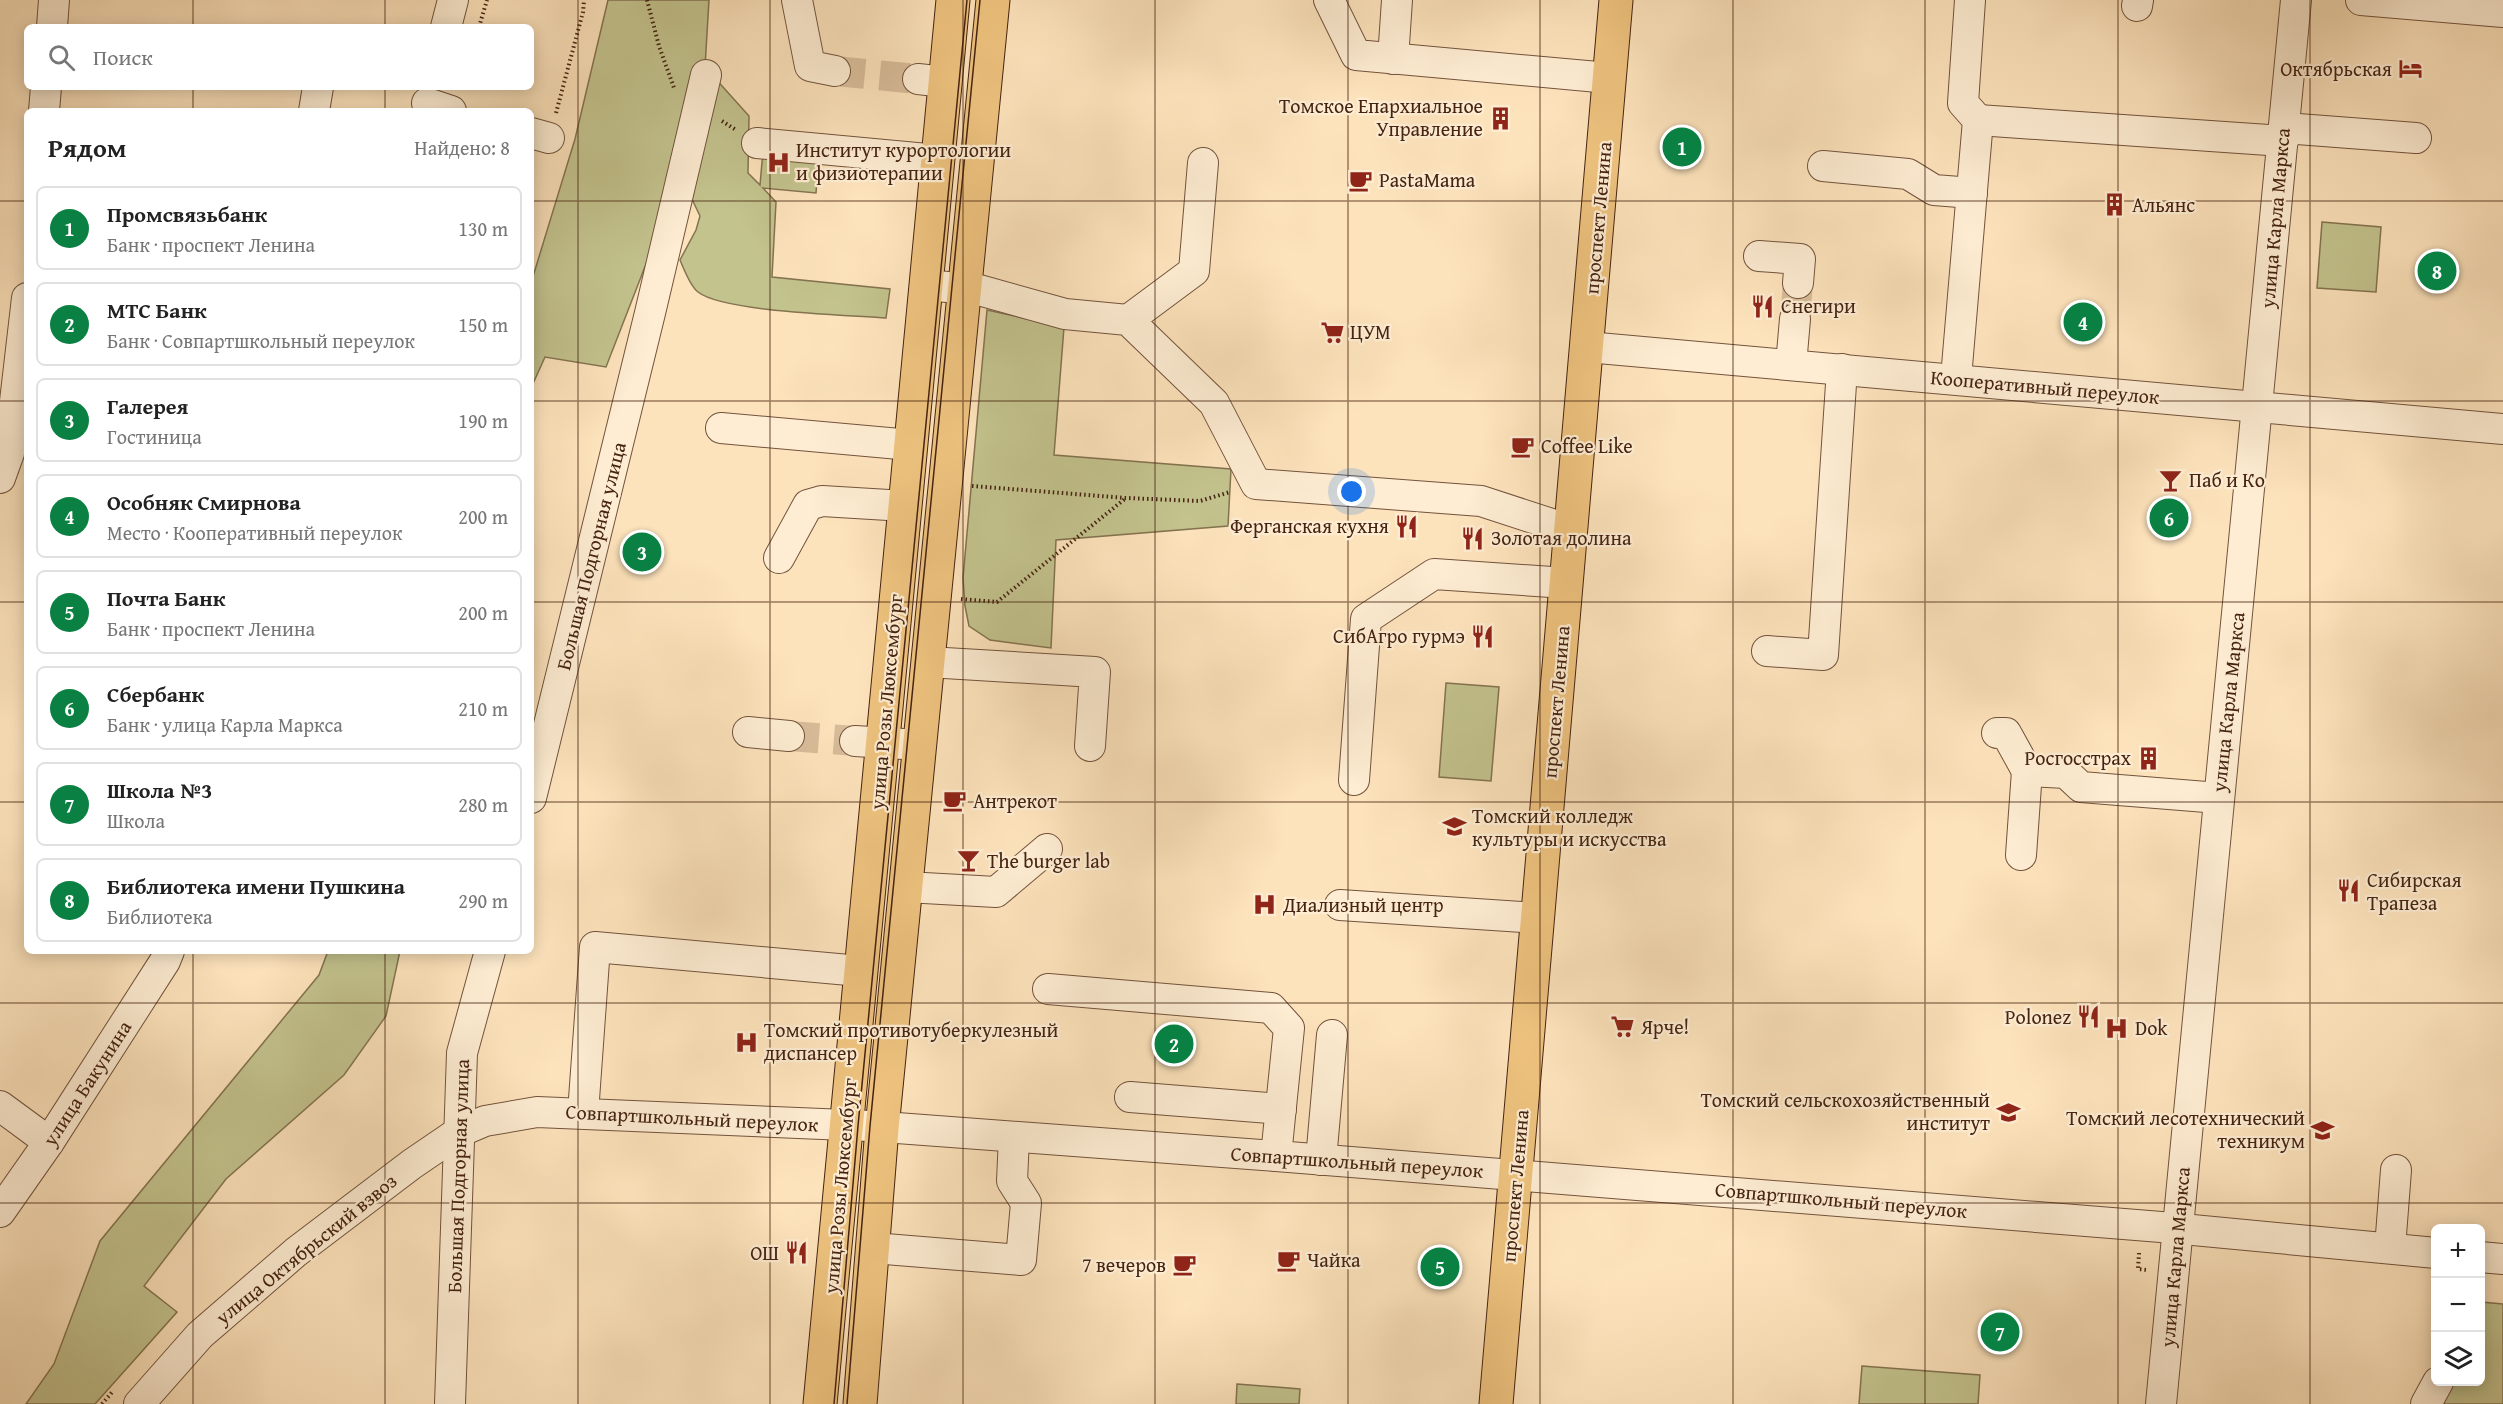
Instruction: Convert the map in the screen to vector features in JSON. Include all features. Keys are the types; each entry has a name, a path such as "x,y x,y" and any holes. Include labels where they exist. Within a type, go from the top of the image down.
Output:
{"main road":[{"name":"улица Розы Люксембург","path":"820,1404 860,971 868,742 905,506 911,445 938,160 932,81 953,0"},
{"name":"улица Розы Люксембург","path":"860,1404 882,1128 993,0"},
{"name":"проспект Ленина","path":"1496,1404 1616,0"}],"street":[{"path":"52,24 54,0"},
{"path":"447,24 453,0"},
{"path":"797,0 810,66 835,71"},
{"path":"1329,0 1356,55 1609,78"},
{"path":"1393,59 1397,0"},
{"path":"1970,0 1963,103 1978,120 2416,138"},
{"name":"улица Карла Маркса","path":"2161,1404 2296,0"},
{"path":"2361,0 2503,12"},
{"name":"Большая Подгорная улица","path":"534,786 706,75"},
{"path":"44,108 46,90"},
{"path":"314,108 318,90"},
{"path":"1956,378 1978,120"},
{"path":"758,143 938,160"},
{"path":"1128,320 1194,271 1203,163"},
{"path":"1823,166 1908,174 1934,190 1972,193"},
{"path":"1759,256 1800,259 1798,283"},
{"path":"926,285 979,290 1065,314 1128,320 1214,403 1256,484 1481,501 1570,530"},
{"path":"0,478 9,453 11,350 24,308"},
{"path":"1791,365 1795,319"},
{"name":"Кооперативный переулок","path":"1587,346 2503,429"},
{"path":"1767,651 1823,655 1842,369"},
{"path":"722,428 911,445"},
{"path":"778,558 808,505 822,501 905,506"},
{"path":"1354,780 1366,619 1434,574 1566,583"},
{"path":"928,662 1095,672 1090,747"},
{"path":"748,732 789,736"},
{"path":"1997,733 2006,733 2027,771 2021,855"},
{"path":"868,742 920,745"},
{"path":"2027,771 2066,773 2081,787 2219,798"},
{"path":"906,887 996,892 1047,849"},
{"path":"1340,905 1538,918"},
{"path":"583,1113 595,947 860,971"},
{"name":"улица Бакунина","path":"0,1212 49,1142 168,954"},
{"name":"Большая Подгорная улица","path":"450,1404 462,1053 489,954"},
{"path":"1048,988 1271,1008 1289,1028 1276,1156"},
{"path":"1321,1160 1332,1035"},
{"path":"1130,1097 1281,1109"},
{"path":"0,1106 49,1142"},
{"name":"Совпартшкольный переулок","path":"459,1132 485,1121 537,1112 845,1125 1516,1174 2177,1228 2431,1252"},
{"name":"улица Октябрьский взвоз","path":"126,1398 291,1256 412,1164 459,1132"},
{"path":"873,1248 1021,1260 1026,1203 1012,1181 1014,1137"},
{"path":"2390,1248 2396,1170"},
{"path":"2485,1257 2503,1259"},
{"path":"2426,1404 2436,1386"}],"path":[{"path":"480,24 487,0"},
{"path":"540,135 583,12 584,0"},
{"path":"647,0 659,46 674,87"},
{"path":"962,485 1126,498 1200,501 1256,484"},
{"path":"952,599 997,602 1126,498"},
{"path":"2138,1269 2140,1249"},
{"path":"102,1404 126,1398"}],"green space":[{"path":"608,0 709,0 705,67 749,116 748,173 760,185 763,151 819,156 816,193 763,188 776,202 772,277 890,289 886,318 759,308 712,299 698,292 690,282 680,260 696,230 700,216 690,195 667,210 606,367 545,357 534,381 534,273 575,139"},
{"path":"2322,222 2381,227 2376,292 2317,288"},
{"path":"987,310 1064,327 1054,455 1231,469 1228,526 1056,540 1051,648 990,640 969,626 965,606 963,578"},
{"path":"1446,683 1499,687 1491,781 1439,777"},
{"path":"327,954 399,954 386,1016 344,1075 226,1179 144,1286 177,1312 95,1404 26,1404 54,1364 100,1241 319,975"},
{"path":"2485,1302 2503,1304 2503,1404 2444,1404 2447,1386 2485,1386"},
{"path":"1862,1366 1980,1375 1978,1404 1859,1404"},
{"path":"1237,1384 1300,1389 1299,1404 1236,1404"}],"tunnel":[{"path":"835,71 918,79"},
{"path":"1795,319 1798,283"},
{"path":"789,736 855,741"}],"tram line":[{"path":"834,1404 858,1126 967,0"},
{"path":"847,1404 870,1126 980,0"}],"place":[{"name":"Октябрьская","path":"2410,69"},
{"name":"Томское Епархиальное Управление","path":"1501,118"},
{"name":"Промсвязьбанк","path":"1682,147"},
{"name":"Институт курортологии и физиотерапии","path":"778,162"},
{"name":"PastaMama","path":"1361,180"},
{"name":"Альянс","path":"2114,205"},
{"name":"Библиотека имени Пушкина","path":"2437,271"},
{"name":"Снегири","path":"1763,306"},
{"name":"Особняк Смирнова","path":"2083,322"},
{"name":"ЦУМ","path":"1332,332"},
{"name":"Coffee Like","path":"1523,446"},
{"name":"Паб и Ко","path":"2171,480"},
{"name":"Сбербанк","path":"2169,518"},
{"name":"Ферганская кухня","path":"1407,526"},
{"name":"Золотая долина","path":"1473,538"},
{"name":"Галерея","path":"642,552"},
{"name":"СибАгро гурмэ","path":"1483,636"},
{"name":"Росгосстрах","path":"2149,758"},
{"name":"Антрекот","path":"955,801"},
{"name":"Томский колледж культуры и искусства","path":"1454,827"},
{"name":"The burger lab","path":"969,861"},
{"name":"Сибирская Трапеза","path":"2349,891"},
{"name":"Диализный центр","path":"1265,905"},
{"name":"Polonez","path":"2089,1017"},
{"name":"Ярче!","path":"1623,1027"},
{"name":"Dok","path":"2117,1028"},
{"name":"Томский противотуберкулезный диспансер","path":"746,1042"},
{"name":"МТС Банк","path":"1174,1044"},
{"name":"Томский сельскохозяйственный институт","path":"2008,1112"},
{"name":"Томский лесотехнический техникум","path":"2323,1130"},
{"name":"ОШ","path":"797,1253"},
{"name":"Чайка","path":"1289,1260"},
{"name":"7 вечеров","path":"1184,1265"},
{"name":"Почта Банк","path":"1440,1267"},
{"name":"Школа №3","path":"2000,1332"}]}
